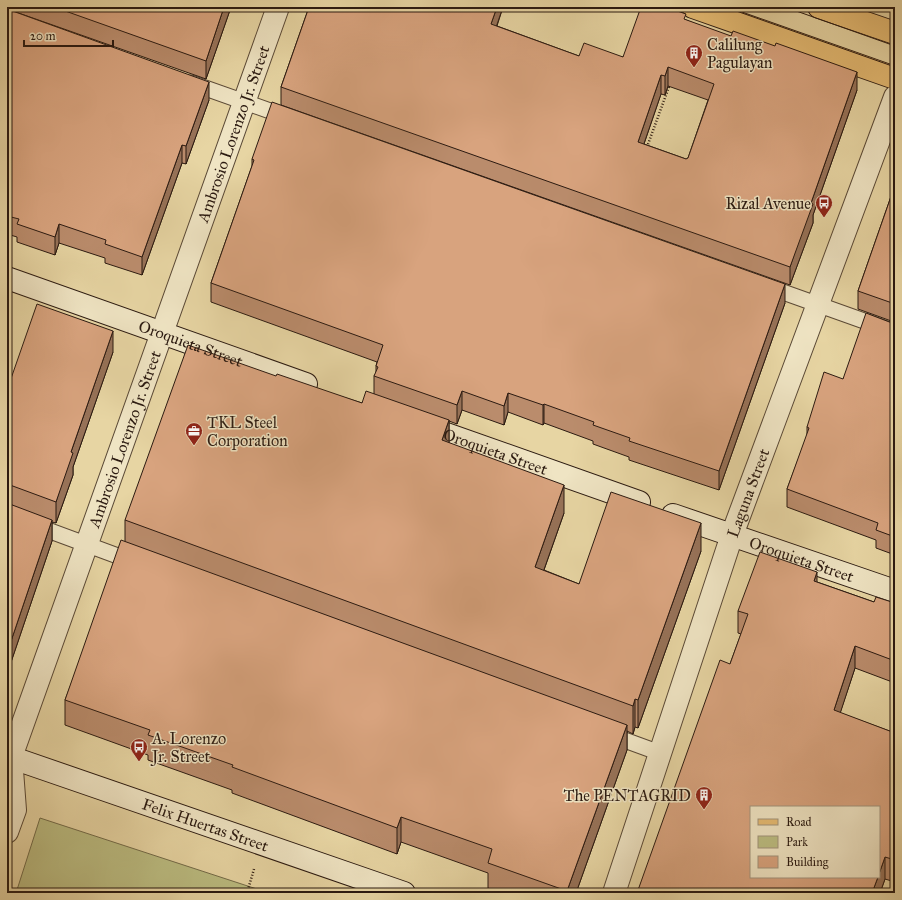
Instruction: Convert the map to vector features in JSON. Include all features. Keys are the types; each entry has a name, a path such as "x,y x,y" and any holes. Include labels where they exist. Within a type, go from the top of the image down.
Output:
{"main road":[{"path":"693,7 895,78"},
{"path":"819,7 895,33"}],"street":[{"name":"Ambrosio Lorenzo Jr. Street","path":"8,758 86,545 278,7"},
{"name":"Laguna Street","path":"614,893 732,535 895,97"},
{"name":"Oroquieta Street","path":"7,278 327,392"},
{"name":"Oroquieta Street","path":"402,418 895,591"},
{"path":"7,832 14,810 8,758"},
{"name":"Felix Huertas Street","path":"8,758 404,893"}],"lane":[{"path":"177,78 304,123"},
{"path":"751,281 895,332"},
{"path":"7,515 146,566"},
{"path":"593,728 660,753"}],"path":[{"path":"646,148 670,82"}],"green space":[{"path":"40,818 269,893 16,893"}],"building":[{"path":"54,7 224,7 206,61"},
{"path":"309,7 497,7 491,24 579,56 584,43 623,57 641,7 666,7 686,14 684,19 731,36 733,31 775,46 776,43 857,72 811,203 813,204 790,267 281,87","holes":["668,67 714,84 688,158 686,159 638,142 661,75 665,76"]},
{"path":"7,9 209,82 186,146 182,145 142,257 105,244 106,240 59,224 55,237 17,224 19,219 7,216"},
{"path":"272,102 785,284 719,471 629,441 630,438 593,425 594,422 508,393 504,406 462,391 457,405 374,376 378,367 376,366 383,345 211,283 254,160 252,159"},
{"path":"895,185 895,304 858,291"},
{"path":"37,304 113,331 71,452 73,453 56,502 10,485 7,486 7,390"},
{"path":"866,313 892,323 895,322 895,537 876,530 878,523 787,489 809,428 807,427 824,372 843,379"},
{"path":"188,345 276,376 277,374 362,403 366,391 449,420 442,440 564,485 535,567 579,584 611,492 701,523 638,700 635,699 633,706 125,520"},
{"path":"7,503 52,520 7,653"},
{"path":"121,540 627,725 567,891 488,863 492,849 401,817 397,828 232,767 233,765 148,735 150,730 65,700"},
{"path":"760,552 817,572 814,581 874,602 876,597 895,603 895,661 855,646 834,710 895,733 895,860 885,857 880,871 880,806 750,806 750,878 878,878 872,893 637,893 720,660 730,664 748,614 738,611"}],"tram line":[{"path":"725,7 895,67"},
{"path":"785,7 895,46"}],"place":[{"name":"Calilung Pagulayan","path":"694,68"},
{"name":"Rizal Avenue","path":"824,218"},
{"name":"TKL Steel Corporation","path":"194,446"},
{"name":"A. Lorenzo Jr. Street","path":"139,762"},
{"name":"The PENTAGRID","path":"704,810"}]}
